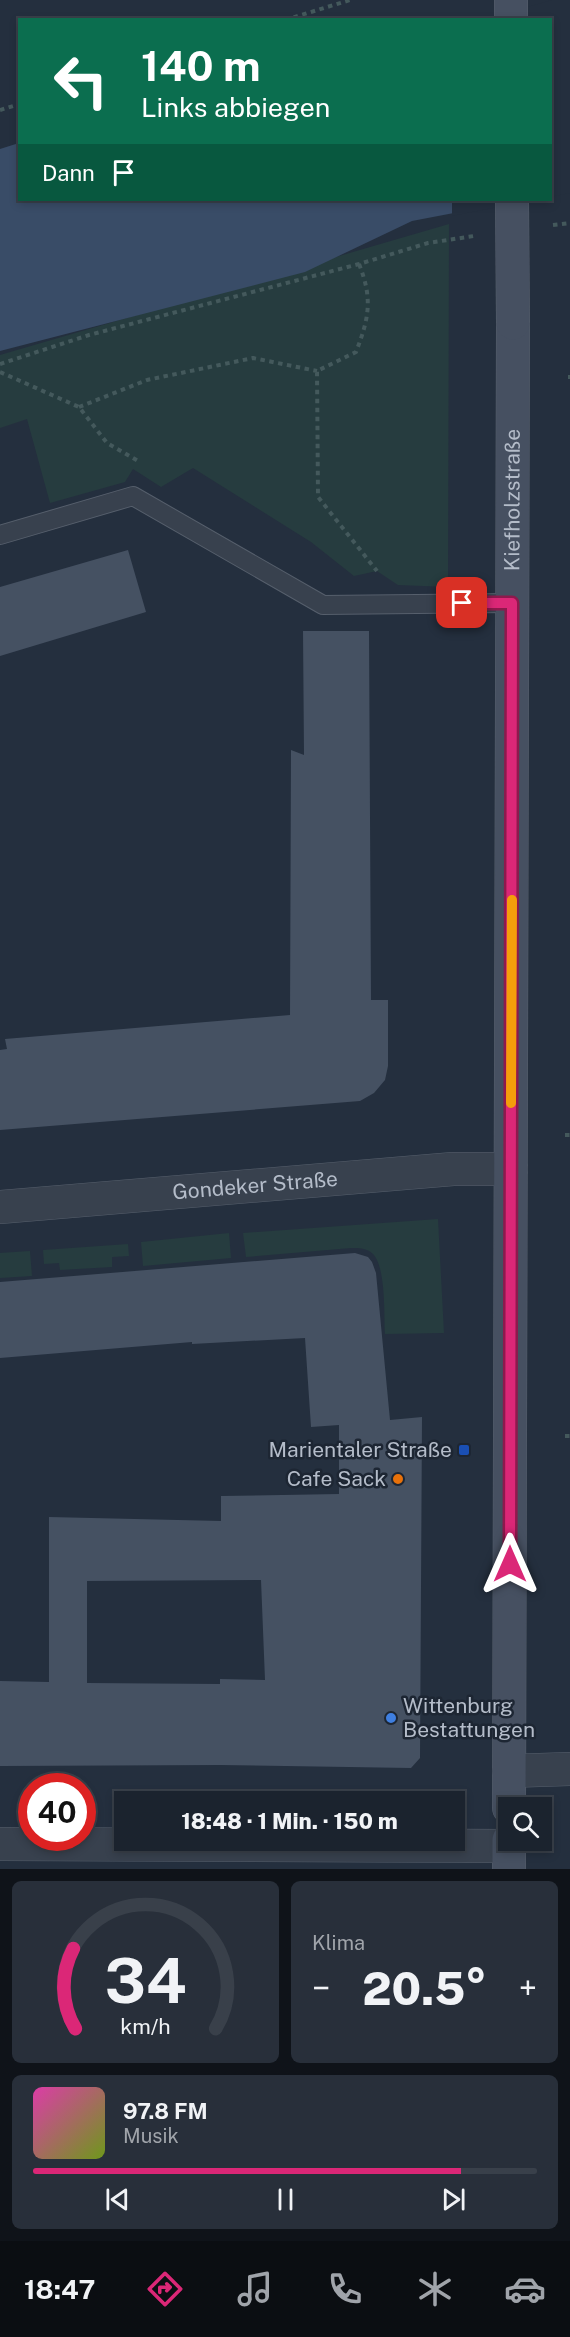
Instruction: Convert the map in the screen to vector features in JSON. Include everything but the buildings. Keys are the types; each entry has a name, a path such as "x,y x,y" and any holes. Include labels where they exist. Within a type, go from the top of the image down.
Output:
{"street":[{"path":"511,0 511,18"},
{"name":"Kiefholzstraße","path":"509,1797 512,201"},
{"name":"Gondeker Straße","path":"0,1207 453,1169 511,1169"},
{"path":"509,1771 570,1769"},
{"path":"0,1844 509,1852"}],"lane":[{"path":"0,535 132,496 323,605 512,603"}],"path":[{"path":"292,18 350,0"},
{"path":"0,110 18,105"},
{"path":"546,226 570,223"},
{"path":"0,364 89,335 358,264 428,243 475,236"},
{"path":"79,407 147,380 253,358 316,370 356,352 367,324 368,295 366,281 358,264"},
{"path":"316,370 318,497 377,571 378,604"},
{"path":"0,372 79,407 107,443"}],"green space":[{"path":"449,224 448,587 398,585 377,571 354,576 311,542 193,468 161,487 133,469 125,482 50,503 27,419 0,428 0,355"},
{"path":"438,1219 444,1333 385,1334 384,1292 380,1269 373,1254 366,1249 351,1248 246,1257 243,1233"},
{"path":"229,1233 231,1258 143,1266 141,1242"},
{"path":"128,1244 129,1256 112,1257 112,1267 60,1270 59,1263 44,1264 43,1250"},
{"path":"30,1251 32,1276 0,1278 0,1253"}],"water":[{"path":"18,143 18,201 517,201 412,221 305,272 0,351 0,149"}],"pier":[{"path":"552,0 570,0 570,193 552,197 552,18 492,17"},
{"path":"452,201 524,201 523,202 452,216"}],"slow traffic":[{"path":"511,1103 512,900"}],"place":[{"name":"Marientaler Straße","path":"464,1450"},
{"name":"Cafe Sack","path":"398,1479"},
{"name":"Wittenburg Bestattungen","path":"391,1718"}],"route":[{"path":"462,603 512,603 510,1564"}]}
